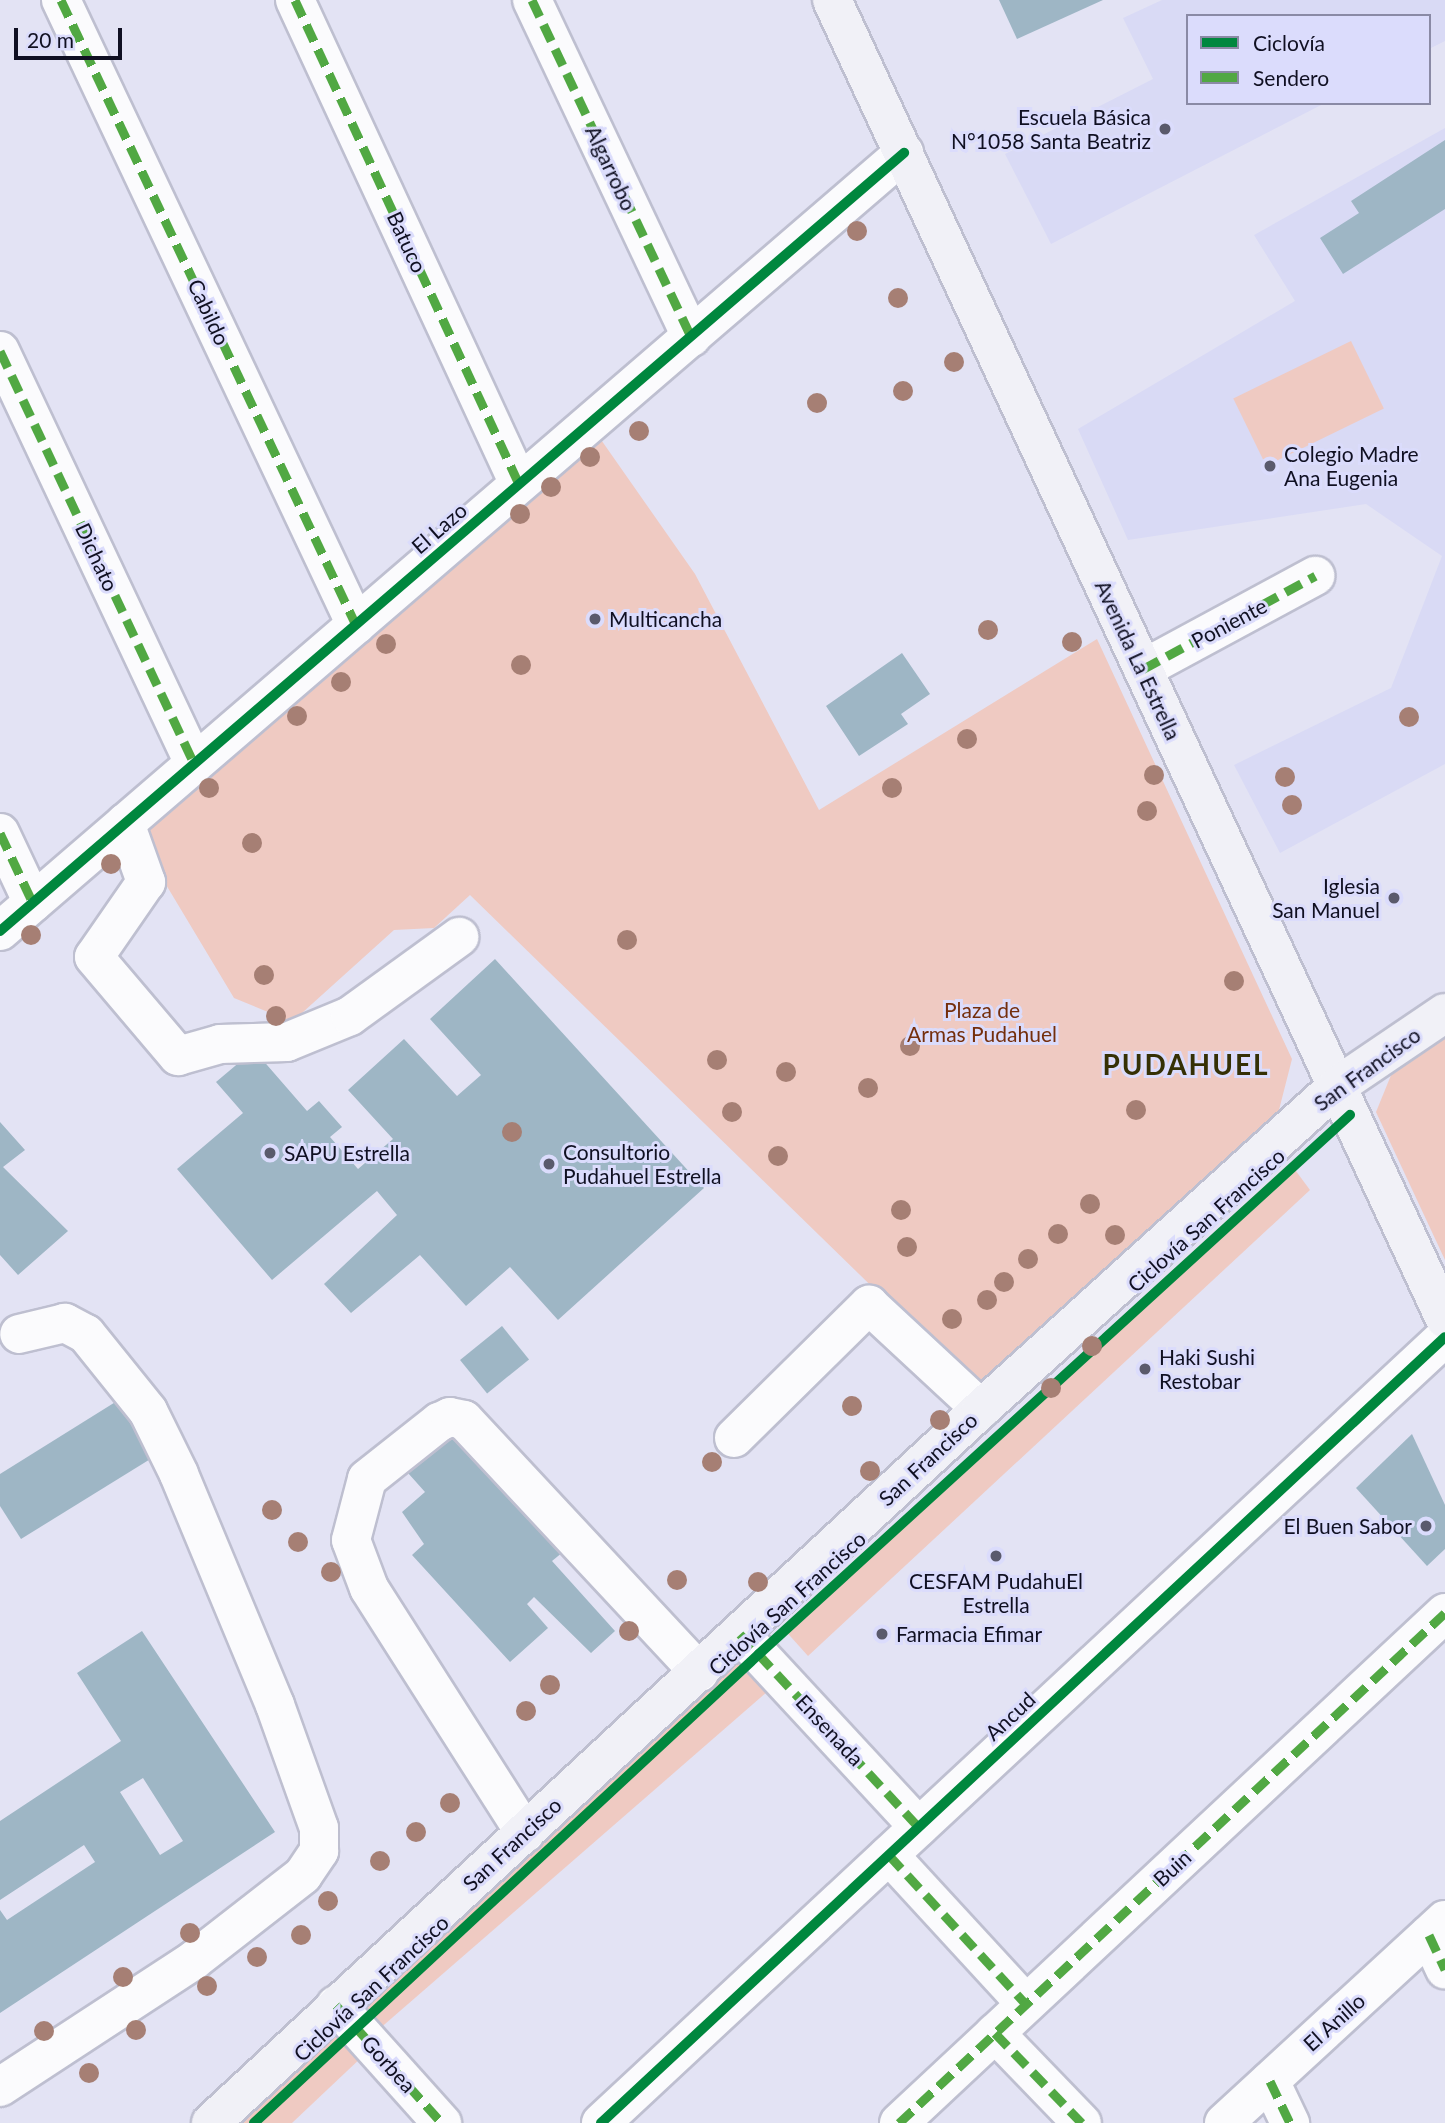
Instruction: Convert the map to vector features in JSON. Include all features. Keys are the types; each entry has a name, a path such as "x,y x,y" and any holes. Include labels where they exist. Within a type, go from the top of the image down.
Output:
{"main road":[{"name":"Avenida La Estrella","path":"832,0 1445,1319"},
{"name":"San Francisco","path":"211,2123 981,1409 1337,1086 1445,1013"}],"street":[{"name":"Cabildo","path":"61,0 356,625"},
{"name":"Batuco","path":"295,0 519,484"},
{"name":"Algarrobo","path":"532,0 691,337"},
{"name":"El Lazo","path":"0,931 904,153"},
{"name":"Dichato","path":"0,351 194,764"},
{"name":"Poniente","path":"1143,669 1315,576"},
{"path":"125,823 146,882 94,957 178,1056 220,1044 287,1042 350,1016 459,937"},
{"path":"0,833 33,903"},
{"path":"734,1438 869,1306 981,1409"},
{"path":"0,2087 194,1960 303,1875 318,1851 318,1828 275,1705 178,1474 148,1410 86,1334 65,1323 19,1334"},
{"name":"Ancud","path":"601,2123 1445,1337"},
{"path":"525,1832 369,1588 351,1540 367,1479 439,1422 450,1417 464,1420 699,1672"},
{"name":"Buin","path":"899,2123 1445,1613"},
{"name":"Ensenada","path":"740,1634 919,1827"},
{"path":"889,1855 1026,2004"},
{"path":"1437,1928 1445,1970"},
{"name":"El Anillo","path":"1224,2123 1437,1928"},
{"name":"Gorbea","path":"336,2005 442,2123"},
{"path":"995,2034 1082,2123"},
{"path":"1270,2081 1290,2123"}],"shaded area":[{"name":"Escuela Básica N°1058 Santa Beatriz","path":"1162,0 1445,0 1445,41 1431,48 1431,14 1186,14 1186,105 1321,105 1051,244 1005,154 1153,79 1123,18"},
{"name":"Colegio Madre Ana Eugenia","path":"1445,128 1445,764 1280,853 1234,765 1391,688 1442,556 1366,504 1128,540 1078,429 1295,301 1254,235"}],"green space":[{"path":"1351,341 1384,408 1266,466 1233,398"},
{"name":"Plaza de Armas Pudahuel","path":"597,434 695,574 819,810 1097,639 1292,1059 1279,1110 976,1388 470,895 434,928 394,930 292,1022 234,998 138,838"},
{"path":"1445,1032 1445,1260 1376,1112 1396,1063"},
{"path":"1290,1163 1310,1190 808,1656 782,1627"},
{"path":"746,1644 779,1682 376,2032 343,1994"},
{"path":"333,2025 364,2055 292,2123 228,2123"}],"building":[{"path":"999,0 1103,0 1017,39"},
{"path":"1445,140 1445,209 1343,274 1320,238 1359,213 1351,201"},
{"path":"902,653 930,694 901,714 908,724 859,756 826,706"},
{"name":"Consultorio Pudahuel Estrella","path":"495,959 704,1188 558,1320 510,1267 466,1306 420,1255 351,1313 324,1284 397,1215 377,1191 272,1280 177,1169 243,1113 216,1082 254,1050 307,1111 319,1101 342,1127 330,1137 358,1169 393,1139 348,1090 404,1039 457,1096 481,1075 430,1019"},
{"path":"0,1122 25,1150 3,1167 68,1231 18,1275 0,1255"},
{"path":"502,1326 529,1359 487,1393 460,1360"},
{"path":"117,1401 152,1458 21,1539 0,1506 0,1474"},
{"path":"454,1431 563,1552 552,1561 615,1631 591,1653 534,1597 527,1604 548,1628 510,1662 412,1555 424,1544 402,1512 425,1492 408,1473"},
{"path":"1412,1434 1445,1505 1445,1549 1427,1566 1356,1488"},
{"path":"142,1631 275,1832 0,2013 0,1910 7,1920 95,1862 84,1845 0,1900 0,1821 121,1741 77,1673","holes":["143,1778 183,1841 160,1855 120,1792"]}],"marked path":[{"path":"61,0 356,625"},
{"path":"295,0 519,484"},
{"path":"532,0 691,337"},
{"path":"0,351 194,764"},
{"path":"1143,669 1315,576"},
{"path":"0,833 33,903"},
{"path":"899,2123 1445,1613"},
{"path":"740,1634 919,1827"},
{"path":"889,1855 1026,2004"},
{"path":"1429,1935 1445,1970"},
{"path":"336,2005 442,2123"},
{"path":"995,2033 1082,2123"},
{"path":"1270,2081 1290,2123"}],"cycle path":[{"path":"0,931 904,153"},
{"name":"Ciclovía San Francisco","path":"254,2123 759,1654 1350,1115"},
{"path":"601,2123 1445,1337"}],"place":[{"name":"Escuela Básica N°1058 Santa Beatriz","path":"1165,129"},
{"name":"Colegio Madre Ana Eugenia","path":"1270,466"},
{"name":"Multicancha","path":"595,619"},
{"name":"Iglesia San Manuel","path":"1394,898"},
{"name":"SAPU Estrella","path":"270,1153"},
{"name":"Consultorio Pudahuel Estrella","path":"549,1164"},
{"name":"Haki Sushi Restobar","path":"1145,1369"},
{"name":"El Buen Sabor","path":"1426,1526"},
{"name":"CESFAM PudahuEl Estrella","path":"996,1556"},
{"name":"Farmacia Efimar","path":"882,1634"}],"district":[{"name":"PUDAHUEL","path":"1186,1064"}]}
